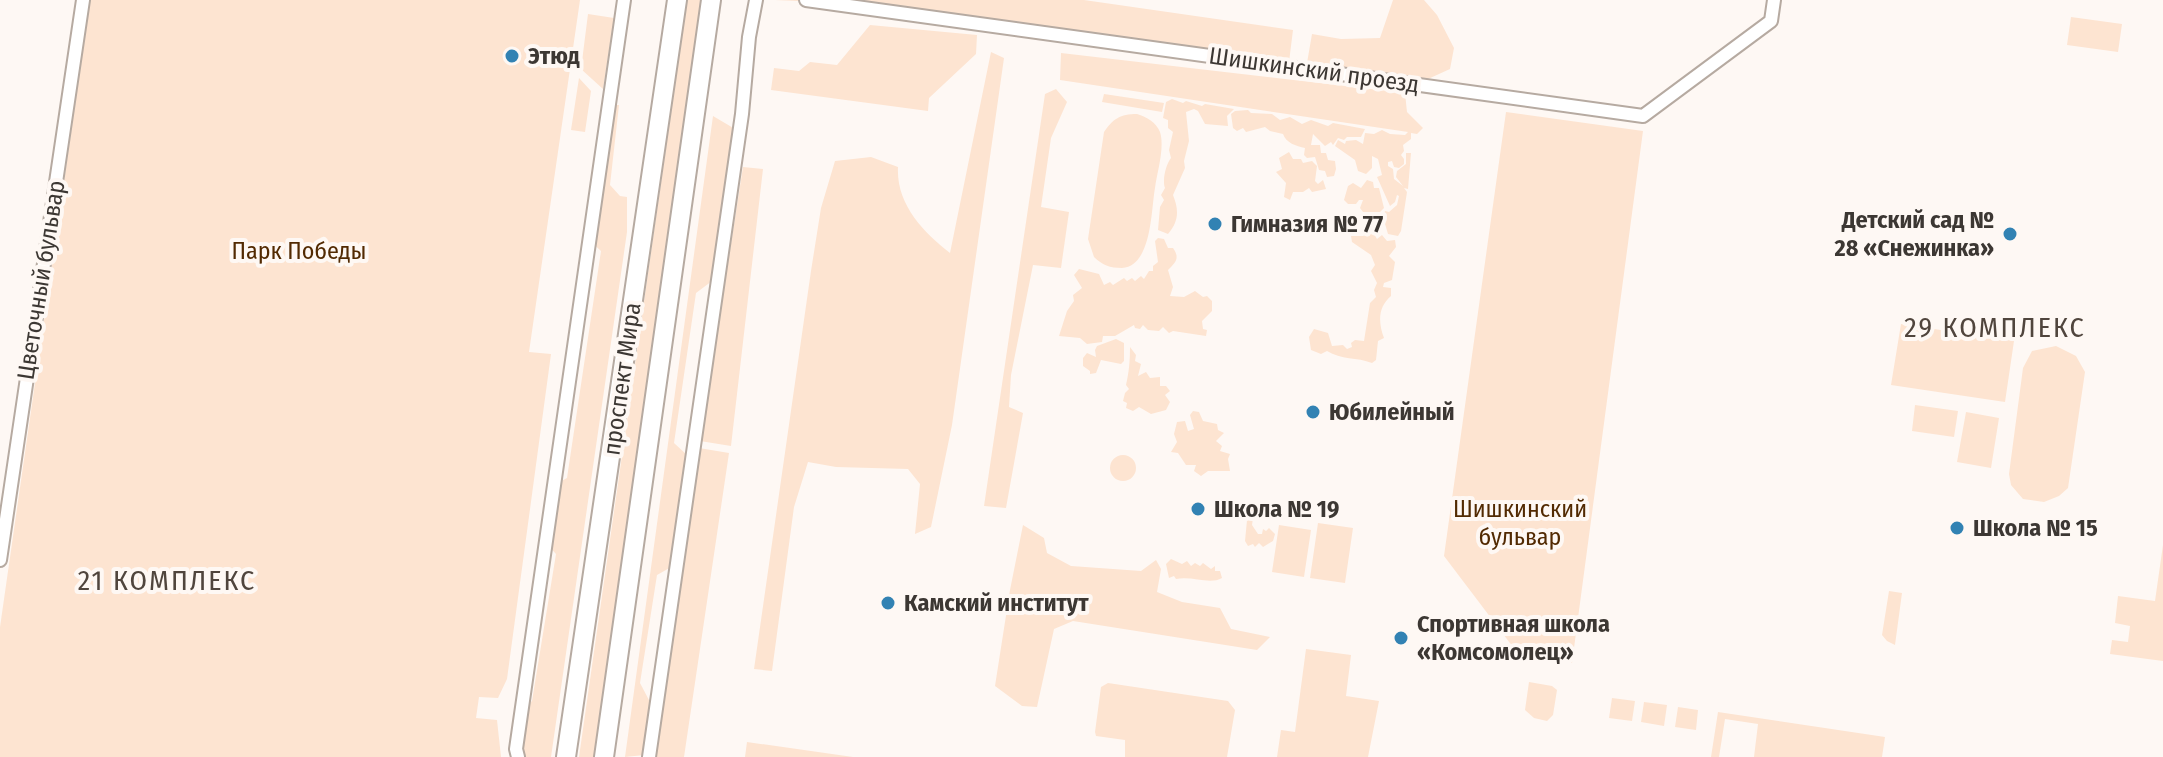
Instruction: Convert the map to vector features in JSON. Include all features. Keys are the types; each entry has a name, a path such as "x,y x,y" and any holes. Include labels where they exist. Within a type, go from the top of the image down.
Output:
{"main road":[{"name":"проспект Мира","path":"566,757 677,0"},
{"name":"проспект Мира","path":"604,757 711,0"}],"street":[{"name":"Цветочный бульвар","path":"0,560 83,0"},
{"path":"518,757 516,749 624,0"},
{"path":"649,757 741,125 749,37 756,0"},
{"name":"Шишкинский проезд","path":"806,0 1643,116 1771,21 1774,0"}],"green space":[{"name":"Парк Победы","path":"90,0 580,0 529,352 551,354 507,679 498,698 479,697 476,718 497,720 501,757 0,757 0,627"},
{"path":"687,0 701,0 595,757 579,757"},
{"path":"775,0 1084,0 1293,30 1289,62 867,4"},
{"path":"1393,0 1424,0 1437,15 1454,48 1450,69 1428,79 1307,63 1312,34 1341,39 1380,38"},
{"path":"588,14 614,18 603,89 581,69"},
{"path":"2071,17 2122,24 2118,52 2067,45"},
{"path":"870,25 977,35 976,54 929,98 928,111 771,90 774,68 799,71 810,62 837,65"},
{"path":"991,52 1004,58 952,425 931,527 915,534 920,484 908,469 836,467 808,462 794,507 772,671 754,669 821,208 835,161 871,157 898,167 901,193 906,205 930,236 950,253"},
{"path":"1061,53 1405,93 1407,112 1423,128 1417,134 1411,133 1411,139 1403,145 1401,155 1404,164 1399,168 1394,167 1392,161 1388,162 1394,179 1403,186 1396,177 1397,171 1406,164 1406,153 1411,153 1408,189 1404,188 1407,192 1401,231 1398,236 1388,234 1383,217 1385,211 1389,212 1397,205 1399,196 1390,206 1377,177 1382,175 1378,159 1372,156 1372,168 1366,174 1358,171 1355,160 1335,146 1338,140 1345,144 1346,141 1356,140 1363,144 1365,133 1374,134 1382,130 1405,135 1408,132 1060,80"},
{"path":"579,78 591,91 585,132 571,130"},
{"path":"1056,89 1067,102 1051,138 1041,207 1069,212 1061,268 1033,265 1011,375 1009,407 1023,413 1006,508 984,506 1045,94"},
{"path":"1104,94 1164,103 1162,112 1102,102"},
{"path":"1172,99 1234,109 1227,116 1228,126 1205,124 1194,109 1186,112 1189,141 1185,168 1173,195 1176,220 1168,234 1158,230 1173,132 1168,128 1168,120 1163,118 1166,102"},
{"path":"609,105 619,105 610,185 620,196 627,197 627,232 551,757 519,757 522,709 532,701 556,554 546,543 554,485 567,478 601,251 589,240"},
{"path":"1248,110 1251,113 1272,114 1280,120 1290,117 1302,124 1311,120 1328,126 1333,123 1365,129 1361,137 1338,138 1333,145 1331,142 1325,146 1313,134 1311,145 1320,145 1321,153 1326,153 1328,160 1335,161 1334,176 1327,177 1325,171 1319,170 1315,157 1307,158 1305,148 1289,142 1283,134 1265,127 1246,132 1243,128 1237,131 1233,128 1231,114"},
{"name":"Шишкинский бульвар","path":"1506,112 1643,131 1572,663 1519,655 1444,556"},
{"path":"1137,114 1148,118 1158,128 1161,153 1145,248 1132,265 1122,268 1103,264 1094,257 1088,239 1104,132 1118,118"},
{"path":"713,116 735,129 712,281 696,293 674,443 687,455 673,566 657,575 640,683 650,702 644,755 625,757"},
{"path":"1289,152 1293,159 1301,159 1303,163 1312,161 1317,166 1315,181 1318,184 1323,180 1326,189 1312,192 1309,188 1303,192 1293,192 1290,200 1284,197 1286,183 1276,172 1282,169 1279,158"},
{"path":"743,167 763,169 731,446 700,441"},
{"path":"1367,180 1373,182 1374,188 1379,188 1384,208 1379,213 1381,221 1377,223 1370,218 1372,213 1363,212 1360,208 1363,200 1348,204 1344,200 1348,186 1353,183 1361,188"},
{"path":"1374,234 1377,239 1382,235 1387,241 1395,240 1396,247 1389,256 1395,262 1392,280 1384,283 1383,287 1391,288 1391,296 1380,315 1384,338 1378,341 1376,360 1372,363 1311,350 1309,337 1314,329 1328,333 1332,346 1343,345 1347,349 1352,347 1351,343 1355,340 1364,341 1370,303 1376,297 1374,290 1377,283 1371,271 1375,265 1371,255 1352,242 1351,236"},
{"path":"1164,239 1168,248 1173,248 1177,257 1168,270 1173,287 1170,296 1184,297 1195,291 1212,301 1212,311 1202,321 1203,329 1207,330 1206,336 1169,333 1163,327 1159,331 1148,330 1143,325 1140,329 1134,325 1115,336 1103,336 1102,342 1087,344 1080,338 1059,336 1067,311 1074,301 1073,295 1082,288 1074,275 1079,269 1099,274 1104,285 1110,282 1113,285 1124,278 1135,281 1141,276 1144,279 1158,262 1155,241"},
{"path":"1901,324 2014,341 2005,402 1891,385"},
{"path":"1116,339 1124,343 1124,361 1121,364 1101,360 1096,373 1090,374 1083,366 1083,358 1087,353 1096,357 1097,346"},
{"path":"2056,346 2076,356 2085,372 2068,488 2044,502 2023,499 2011,485 2009,474 2023,368 2032,351"},
{"path":"1130,347 1136,355 1135,361 1141,364 1138,376 1146,372 1150,378 1160,377 1160,386 1166,386 1170,391 1165,395 1170,402 1166,410 1151,414 1139,407 1133,411 1126,408 1127,403 1123,401 1129,389 1126,385"},
{"path":"1915,405 1958,411 1954,437 1912,431"},
{"path":"1193,411 1199,412 1203,421 1217,424 1218,430 1224,433 1216,441 1222,446 1220,451 1230,454 1230,471 1208,471 1201,476 1194,471 1196,465 1186,465 1178,453 1171,452 1177,442 1174,434 1177,422 1185,421 1188,431 1194,429 1190,415"},
{"path":"1966,412 1999,418 1991,468 1957,462"},
{"path":"699,448 729,453 684,757 655,757"},
{"path":"1123,455 1133,458 1136,468 1133,478 1123,481 1113,478 1110,468 1113,458"},
{"path":"1248,510 1254,511 1252,525 1258,534 1269,528 1275,534 1273,541 1263,547 1259,543 1255,547 1253,544 1248,546 1245,541"},
{"path":"1318,523 1353,528 1345,583 1310,578"},
{"path":"1023,525 1044,538 1047,553 1071,566 1141,571 1156,560 1161,569 1157,592 1182,602 1220,608 1231,629 1270,637 1257,650 1073,621 1054,629 1037,707 1022,706 995,686"},
{"path":"1279,525 1311,530 1304,577 1272,572"},
{"path":"2163,545 2163,661 2110,654 2112,640 2128,642 2130,626 2115,623 2118,596 2155,601"},
{"path":"1171,559 1182,564 1187,561 1191,566 1203,563 1211,569 1215,566 1215,571 1220,571 1222,578 1212,581 1169,578 1166,564"},
{"path":"1889,591 1902,593 1895,645 1882,635"},
{"path":"1306,649 1351,655 1346,696 1379,701 1368,757 1277,757 1281,730 1295,732"},
{"path":"1529,682 1552,686 1557,690 1553,715 1547,721 1534,718 1525,710"},
{"path":"1108,683 1228,701 1235,710 1227,757 1125,757 1125,740 1096,736 1095,732 1101,687"},
{"path":"1612,698 1635,701 1632,721 1609,718"},
{"path":"1644,702 1667,705 1664,726 1641,722"},
{"path":"1678,707 1698,710 1696,730 1675,727"},
{"path":"1718,712 1885,737 1882,757 1754,757 1758,724 1725,719 1719,757 1711,757"},
{"path":"747,742 853,757 745,757"}],"place":[{"name":"Этюд","path":"512,56"},
{"name":"Гимназия № 77","path":"1215,224"},
{"name":"Детский сад № 28 «Снежинка»","path":"2010,234"},
{"name":"Юбилейный","path":"1313,412"},
{"name":"Школа № 19","path":"1198,509"},
{"name":"Школа № 15","path":"1957,528"},
{"name":"Камский институт","path":"888,603"},
{"name":"Спортивная школа «Комсомолец»","path":"1401,638"}],"district":[{"name":"29 КОМПЛЕКС","path":"1995,327"},
{"name":"21 КОМПЛЕКС","path":"167,580"}]}
